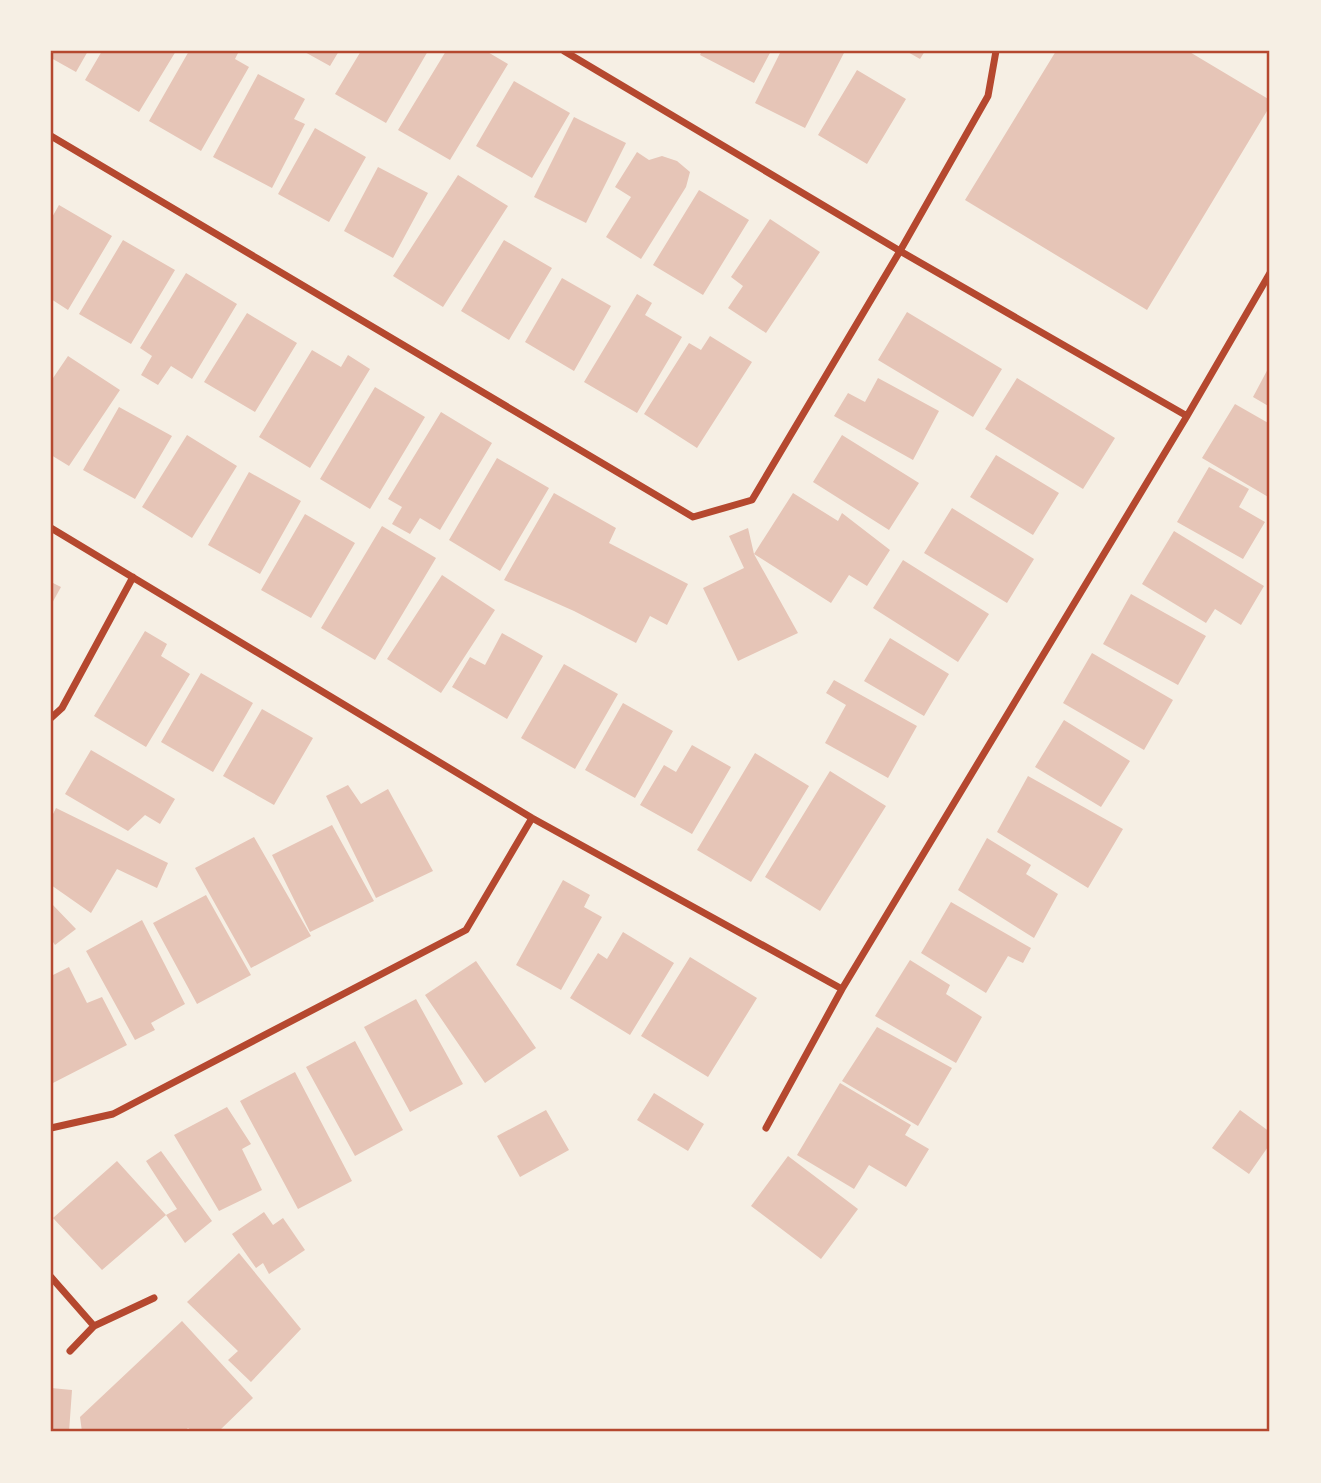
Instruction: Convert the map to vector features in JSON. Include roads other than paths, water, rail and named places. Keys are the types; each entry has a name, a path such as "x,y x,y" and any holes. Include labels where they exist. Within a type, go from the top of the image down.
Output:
{"street":[{"path":"564,51 900,251 1187,416"},
{"path":"51,136 693,517 752,500 900,251 988,96 996,51"},
{"path":"766,1128 842,989 1187,416 1270,273"},
{"path":"51,528 532,818 842,989"},
{"path":"51,718 62,708 133,577"},
{"path":"51,1128 113,1114 466,930 532,818"},
{"path":"51,1277 94,1326"},
{"path":"70,1351 94,1326 154,1298"}]}
